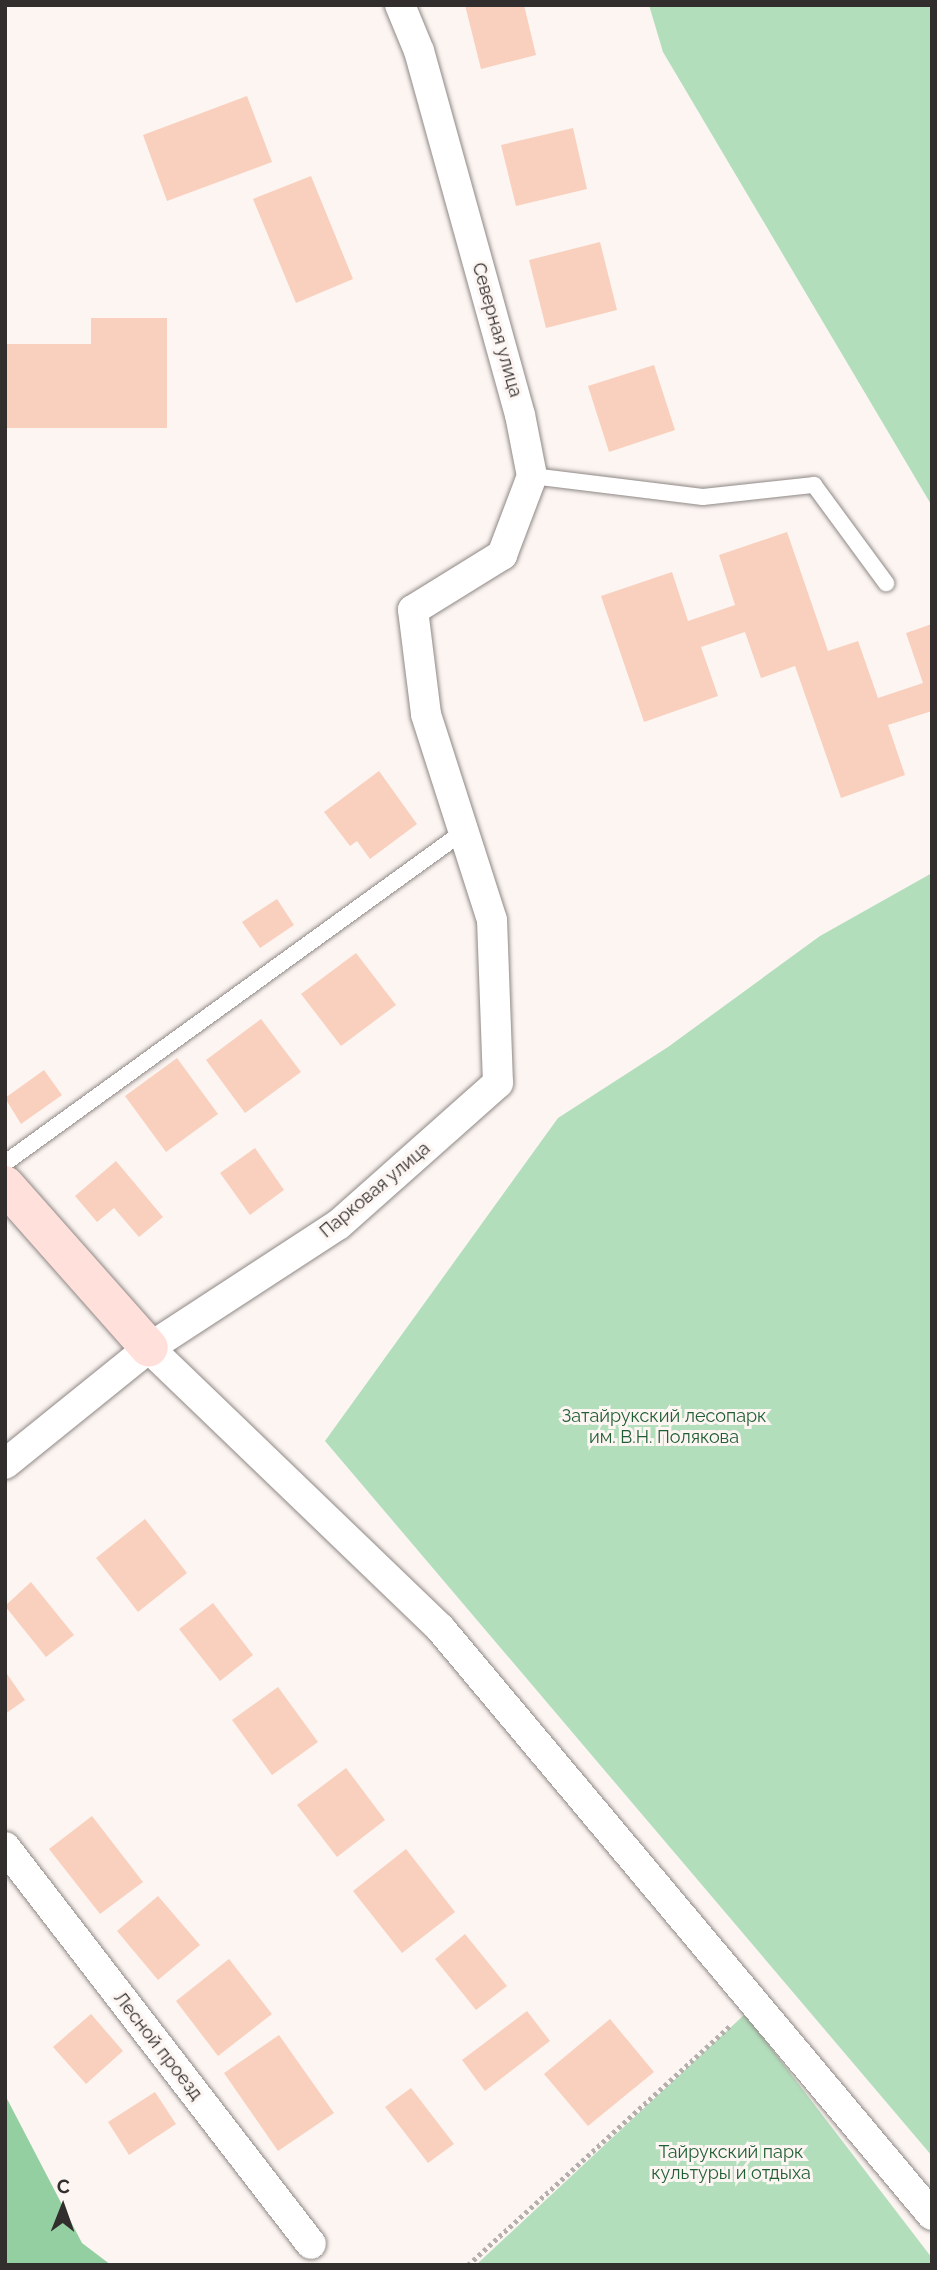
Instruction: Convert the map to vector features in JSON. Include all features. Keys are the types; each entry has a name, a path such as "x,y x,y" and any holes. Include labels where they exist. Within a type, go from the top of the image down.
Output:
{"street":[{"name":"Северная улица","path":"400,5 423,65 520,415 532,477"},
{"name":"Парковая улица","path":"5,1464 149,1348 338,1225 498,1083 492,920 426,714 413,610 502,555 532,477"},
{"path":"5,1185 149,1348 440,1628 932,2215"},
{"name":"Лесной проезд","path":"5,1847 311,2244"}],"lane":[{"path":"532,477 703,497 814,485 886,583"},
{"path":"5,1163 463,832"}],"path":[{"path":"468,2265 755,2003"}],"green space":[{"path":"649,5 932,5 932,506 663,52"},
{"name":"Затайрукский лесопарк им. В.Н. Полякова","path":"932,873 932,2156 325,1441 558,1118 668,1047 820,936"},
{"name":"Тайрукский парк культуры и отдыха","path":"745,2014 932,2258 932,2265 476,2265"},
{"path":"5,2095 82,2243 111,2265 5,2265"}],"building":[{"path":"465,5 524,5 536,55 481,69"},
{"path":"247,96 272,162 167,201 143,135"},
{"path":"573,128 587,189 516,206 501,145"},
{"path":"311,176 353,279 296,303 253,199"},
{"path":"600,242 617,310 546,328 529,260"},
{"path":"91,318 167,318 167,428 5,428 5,344 91,344"},
{"path":"654,365 675,430 609,452 588,386"},
{"path":"787,532 828,651 858,641 878,698 923,683 906,633 932,624 932,711 888,725 905,775 841,798 795,666 761,678 745,632 701,647 718,696 644,722 601,596 672,572 688,621 735,605 719,555"},
{"path":"379,771 417,824 370,859 357,841 350,846 324,812"},
{"path":"277,899 294,925 260,948 242,922"},
{"path":"356,953 396,1005 341,1046 301,994"},
{"path":"261,1019 301,1072 245,1113 206,1060"},
{"path":"177,1058 218,1114 166,1152 125,1096"},
{"path":"44,1070 62,1095 21,1124 5,1098"},
{"path":"255,1148 284,1190 250,1215 220,1173"},
{"path":"116,1161 163,1217 139,1237 114,1208 97,1222 75,1196"},
{"path":"145,1519 187,1573 138,1612 96,1558"},
{"path":"31,1582 74,1635 46,1657 5,1606"},
{"path":"213,1603 253,1655 220,1681 179,1629"},
{"path":"5,1671 25,1700 5,1714"},
{"path":"278,1687 318,1742 272,1775 232,1720"},
{"path":"346,1768 385,1820 337,1857 297,1805"},
{"path":"92,1816 143,1882 100,1914 49,1849"},
{"path":"406,1849 455,1912 402,1953 353,1891"},
{"path":"158,1896 200,1945 158,1980 117,1931"},
{"path":"465,1934 507,1986 476,2010 435,1959"},
{"path":"229,1959 272,2014 218,2056 176,2001"},
{"path":"527,2011 550,2041 485,2091 462,2060"},
{"path":"91,2014 123,2051 86,2084 53,2047"},
{"path":"610,2019 654,2072 588,2126 544,2074"},
{"path":"279,2035 334,2113 278,2151 224,2073"},
{"path":"411,2088 454,2144 428,2163 385,2107"},
{"path":"155,2092 176,2124 129,2155 108,2122"}]}
